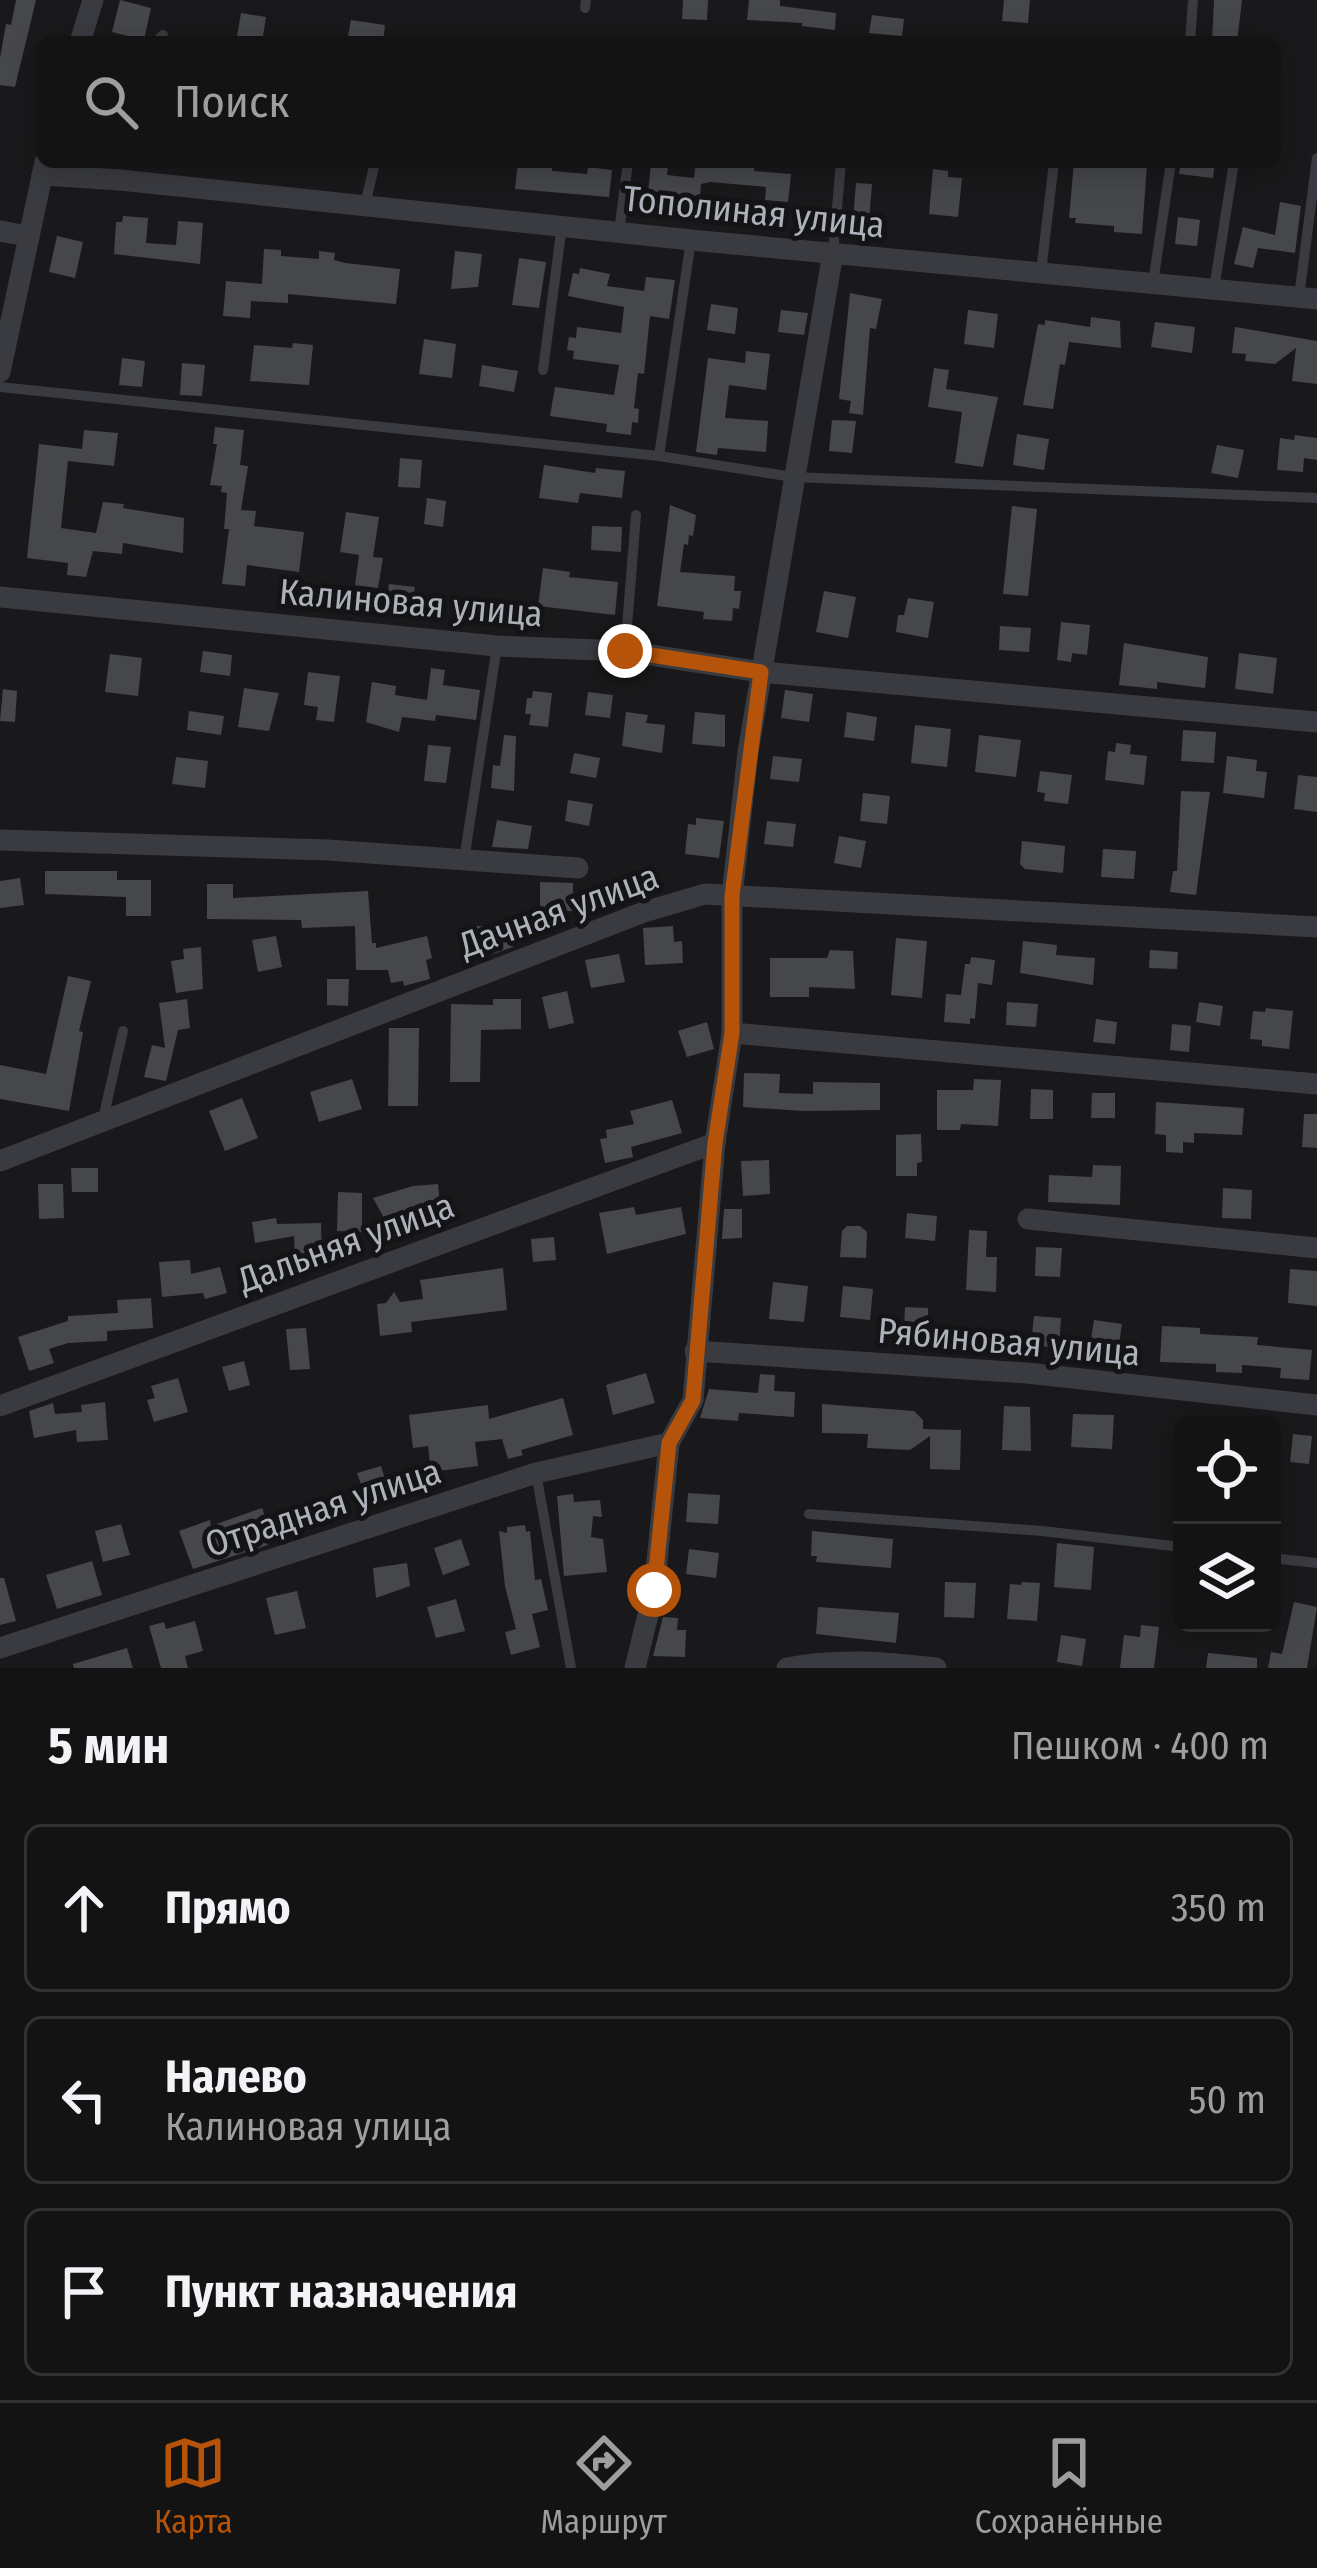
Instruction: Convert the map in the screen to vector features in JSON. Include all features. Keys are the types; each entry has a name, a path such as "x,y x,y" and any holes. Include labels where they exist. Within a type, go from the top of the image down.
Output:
{"street":[{"path":"82,36 93,0"},
{"path":"0,372 43,169"},
{"name":"Тополиная улица","path":"43,169 122,171 365,205 691,240 1308,298"},
{"path":"0,232 28,236"},
{"path":"635,1668 654,1590 669,1443 693,1400 715,1143 732,1033 732,896 761,672 832,253"},
{"name":"Калиновая улица","path":"0,597 497,646 625,651 761,672 1317,722"},
{"path":"0,840 328,850 578,868"},
{"name":"Дачная улица","path":"0,1161 644,912 705,894 1317,927"},
{"path":"732,1033 1317,1084"},
{"name":"Дальняя улица","path":"0,1406 715,1143"},
{"path":"1028,1219 1317,1249"},
{"name":"Рябиновая улица","path":"695,1352 1027,1373 1317,1405"},
{"name":"Отрадная улица","path":"0,1648 536,1473 669,1443"},
{"path":"787,1668 859,1659 936,1668"}],"lane":[{"path":"1190,36 1193,0"},
{"path":"1308,298 1317,158"},
{"path":"365,205 374,168"},
{"path":"620,232 627,168"},
{"path":"832,253 841,168"},
{"path":"1041,274 1053,168"},
{"path":"1153,286 1170,168"},
{"path":"1214,289 1233,168"},
{"path":"543,370 562,225"},
{"path":"659,456 691,240"},
{"path":"0,387 659,456 793,477 1317,498"},
{"path":"625,651 636,515"},
{"path":"464,860 497,646"},
{"path":"102,1122 123,1030"},
{"path":"536,1473 571,1668"},
{"path":"809,1514 1173,1546"},
{"path":"1281,1559 1317,1563"}],"building":[{"path":"16,0 36,0 15,87 0,85 0,58"},
{"path":"120,0 151,8 145,36 112,32"},
{"path":"683,0 708,0 707,20 682,19"},
{"path":"749,0 780,0 780,6 836,13 835,30 747,20"},
{"path":"1004,0 1030,0 1028,23 1002,21"},
{"path":"1214,0 1242,0 1238,36 1212,36"},
{"path":"241,13 266,17 263,36 237,36"},
{"path":"872,15 904,19 902,36 869,33"},
{"path":"351,20 385,25 384,36 348,36"},
{"path":"517,168 587,174 588,168 612,170 609,197 515,189"},
{"path":"651,168 668,168 667,175 694,178 695,168 754,168 791,174 788,202 765,200 766,187 710,182 701,184 700,196 648,192"},
{"path":"1073,168 1147,168 1142,234 1114,232 1114,226 1075,223 1076,218 1069,218"},
{"path":"1180,168 1214,168 1213,178 1179,174"},
{"path":"933,169 962,178 958,217 929,214"},
{"path":"856,183 872,184 869,220 853,219"},
{"path":"1280,202 1301,206 1295,253 1258,248 1253,268 1234,264 1243,227 1275,235"},
{"path":"123,216 148,218 146,243 176,245 178,221 203,223 200,264 114,254 116,222 122,222"},
{"path":"1178,217 1200,220 1197,246 1175,244"},
{"path":"57,236 83,242 75,278 49,272"},
{"path":"264,249 281,250 281,256 319,259 319,251 335,253 334,260 345,263 400,269 396,304 288,294 288,303 251,301 250,318 223,316 226,281 262,284"},
{"path":"455,251 482,254 478,287 451,289"},
{"path":"519,258 546,262 539,308 512,305"},
{"path":"580,268 610,274 607,286 644,291 646,277 675,280 669,319 650,316 644,374 638,373 634,408 639,409 638,423 632,422 631,435 606,432 607,424 550,416 555,387 614,395 619,365 573,359 574,351 567,350 577,327 621,333 624,307 568,296 573,273 579,274"},
{"path":"850,293 882,299 876,329 870,328 863,415 849,413 851,401 839,399"},
{"path":"711,304 738,308 735,334 707,330"},
{"path":"781,310 808,313 804,335 778,332"},
{"path":"968,310 998,314 994,348 964,344"},
{"path":"1091,317 1120,321 1121,348 1069,342 1065,365 1060,364 1053,409 1023,405 1038,324 1045,325 1045,320 1090,327"},
{"path":"1155,322 1195,327 1192,353 1151,347"},
{"path":"1235,327 1317,341 1317,384 1292,381 1296,348 1275,364 1245,361 1246,354 1232,353"},
{"path":"424,339 456,344 452,378 419,374"},
{"path":"293,343 313,345 309,385 250,381 254,345 292,348"},
{"path":"746,351 770,354 766,390 729,385 725,418 768,421 766,452 718,448 717,455 696,452 708,358 745,363"},
{"path":"122,358 145,361 142,387 119,385"},
{"path":"182,363 205,365 202,396 180,395"},
{"path":"482,365 518,371 514,392 479,386"},
{"path":"934,368 949,370 946,389 998,397 983,467 955,463 962,412 928,407"},
{"path":"832,420 856,421 852,453 829,451"},
{"path":"215,427 244,430 240,465 248,466 241,510 256,511 254,526 304,532 299,572 247,565 245,586 222,584 229,529 224,529 227,493 221,492 222,486 210,485"},
{"path":"84,430 118,433 114,466 68,461 61,528 96,533 103,502 124,504 123,508 184,518 183,553 123,543 122,554 93,551 86,577 67,575 68,563 27,558 39,444 82,449"},
{"path":"1017,434 1049,439 1044,470 1013,465"},
{"path":"1295,435 1317,438 1317,460 1304,458 1303,472 1277,470 1280,438 1294,440"},
{"path":"1217,445 1244,450 1238,478 1211,473"},
{"path":"400,458 422,460 420,488 398,487"},
{"path":"544,465 595,473 596,468 625,471 622,498 580,493 578,503 539,498"},
{"path":"427,498 446,501 443,527 424,524"},
{"path":"670,505 696,515 693,536 684,544 680,572 735,576 734,591 741,591 732,621 703,619 704,612 657,606"},
{"path":"1012,506 1037,509 1028,596 1003,594"},
{"path":"346,512 379,517 373,557 383,558 378,588 355,585 359,555 340,552"},
{"path":"592,526 622,527 621,552 591,550"},
{"path":"543,568 570,572 569,577 618,582 615,615 538,606"},
{"path":"389,584 415,587 411,615 385,612"},
{"path":"824,591 856,597 848,638 816,632"},
{"path":"908,598 934,602 928,638 896,632 898,615 904,615"},
{"path":"1061,622 1090,625 1087,655 1072,653 1071,662 1057,660"},
{"path":"1000,626 1031,628 1029,652 999,650"},
{"path":"1124,643 1208,657 1205,688 1157,682 1157,689 1119,685"},
{"path":"203,651 232,655 230,676 200,672"},
{"path":"1239,653 1277,658 1273,694 1235,689"},
{"path":"110,654 142,658 138,696 105,692"},
{"path":"431,668 445,670 443,685 480,690 476,720 402,717 399,732 366,722 372,682 396,686 395,695 427,700"},
{"path":"308,672 340,676 334,722 316,720 318,707 304,705"},
{"path":"244,688 279,693 269,731 238,727"},
{"path":"3,689 17,691 15,722 0,721"},
{"path":"785,690 813,694 809,722 781,718"},
{"path":"533,691 552,693 548,727 529,725 531,714 525,714"},
{"path":"588,692 613,695 610,718 585,715"},
{"path":"189,711 224,716 221,735 187,730"},
{"path":"626,712 648,715 646,723 665,725 662,753 622,746"},
{"path":"695,712 725,715 725,747 692,744"},
{"path":"847,712 877,717 874,741 844,737"},
{"path":"915,725 951,729 947,767 911,763"},
{"path":"1183,730 1216,732 1214,763 1181,761"},
{"path":"504,735 516,736 514,791 491,788"},
{"path":"979,735 1021,740 1016,777 975,772"},
{"path":"1116,743 1131,745 1130,754 1147,756 1144,785 1105,780 1108,751 1115,752"},
{"path":"428,745 451,747 446,783 424,781"},
{"path":"574,753 600,758 596,778 570,773"},
{"path":"773,756 802,759 799,782 770,779"},
{"path":"1227,756 1257,760 1256,771 1267,772 1264,798 1223,793"},
{"path":"176,757 208,761 205,788 172,784"},
{"path":"1040,771 1072,775 1068,804 1044,801 1045,793 1037,792"},
{"path":"1298,775 1317,777 1317,812 1294,809"},
{"path":"1181,791 1210,792 1196,895 1170,892 1173,871 1177,871"},
{"path":"863,793 890,796 887,824 860,821"},
{"path":"568,800 593,804 589,826 565,821"},
{"path":"696,818 724,821 719,858 685,854 688,824 696,825"},
{"path":"497,820 532,826 528,849 492,847"},
{"path":"767,821 796,824 793,847 764,844"},
{"path":"839,836 866,841 861,868 834,863"},
{"path":"1022,841 1065,846 1063,873 1025,869 1020,864"},
{"path":"1103,849 1136,851 1134,879 1101,877"},
{"path":"45,871 117,871 117,880 151,880 151,916 126,916 126,897 45,894"},
{"path":"20,878 24,905 0,908 0,881"},
{"path":"540,882 573,883 573,911 540,911"},
{"path":"207,884 233,884 233,898 368,891 372,943 376,948 427,936 430,979 404,986 403,981 391,983 388,970 356,970 355,926 302,928 301,920 207,919"},
{"path":"473,926 513,926 513,947 473,955"},
{"path":"673,926 674,942 682,941 683,963 645,965 643,928"},
{"path":"276,936 282,967 258,972 252,940"},
{"path":"896,938 927,941 922,998 891,995"},
{"path":"1023,941 1057,945 1056,955 1095,958 1093,985 1020,973"},
{"path":"201,947 203,989 176,993 171,961 184,959 183,949"},
{"path":"830,950 853,951 855,989 809,987 809,997 770,997 770,958 827,958"},
{"path":"1150,950 1178,952 1177,969 1149,968"},
{"path":"619,954 625,982 591,988 585,960"},
{"path":"971,957 995,960 992,985 978,983 975,1019 970,1018 970,1024 944,1022 946,994 961,995 965,964 970,964"},
{"path":"68,976 91,981 69,1111 0,1099 0,1065 46,1074"},
{"path":"327,979 349,979 348,1006 327,1005"},
{"path":"567,991 574,1023 549,1029 542,997"},
{"path":"187,999 190,1028 178,1030 166,1081 144,1077 152,1045 165,1048 159,1003"},
{"path":"493,999 521,999 521,1029 481,1030 480,1082 450,1082 451,1004 493,1005"},
{"path":"1007,1002 1038,1004 1036,1027 1006,1025"},
{"path":"1199,1002 1223,1006 1220,1026 1196,1022"},
{"path":"1266,1008 1293,1011 1289,1049 1262,1046 1262,1040 1250,1039 1253,1011 1265,1012"},
{"path":"1096,1019 1117,1022 1115,1044 1093,1042"},
{"path":"707,1022 714,1049 687,1057 678,1031"},
{"path":"1172,1024 1191,1026 1189,1052 1170,1050"},
{"path":"389,1028 419,1028 418,1106 388,1106"},
{"path":"744,1073 780,1074 779,1093 813,1094 813,1082 880,1083 880,1110 743,1107"},
{"path":"352,1079 362,1109 319,1122 310,1092"},
{"path":"974,1079 1001,1080 998,1126 961,1124 960,1130 937,1130 937,1090 973,1090"},
{"path":"1031,1089 1053,1090 1053,1119 1030,1119"},
{"path":"1092,1093 1115,1093 1115,1118 1091,1118"},
{"path":"242,1098 258,1138 225,1151 209,1111"},
{"path":"672,1100 682,1133 631,1147 633,1157 605,1163 600,1139 607,1138 606,1130 634,1124 630,1111"},
{"path":"1156,1102 1244,1108 1242,1135 1194,1133 1194,1143 1183,1142 1183,1153 1166,1152 1166,1135 1155,1134"},
{"path":"1304,1114 1317,1114 1317,1148 1302,1147"},
{"path":"921,1134 922,1162 917,1163 917,1176 896,1176 896,1135"},
{"path":"769,1160 770,1194 743,1196 741,1161"},
{"path":"1093,1165 1121,1166 1120,1205 1048,1202 1049,1175 1092,1177"},
{"path":"71,1168 98,1168 98,1192 72,1192"},
{"path":"38,1184 63,1184 64,1218 39,1219"},
{"path":"438,1184 441,1216 418,1218 414,1229 394,1236 373,1198"},
{"path":"1223,1188 1252,1190 1251,1219 1222,1218"},
{"path":"338,1192 362,1193 362,1232 337,1231"},
{"path":"634,1207 636,1215 681,1207 686,1234 607,1254 599,1213"},
{"path":"724,1209 742,1209 742,1238 722,1239"},
{"path":"907,1213 937,1216 935,1241 905,1238"},
{"path":"276,1218 277,1224 321,1223 322,1261 295,1262 294,1236 255,1243 252,1222"},
{"path":"860,1226 867,1232 866,1258 840,1257 842,1231"},
{"path":"969,1230 987,1231 986,1257 997,1257 996,1292 966,1290"},
{"path":"554,1237 556,1260 533,1262 531,1239"},
{"path":"1036,1247 1062,1248 1060,1277 1035,1276"},
{"path":"190,1260 191,1274 220,1267 227,1293 205,1299 203,1293 162,1297 159,1262"},
{"path":"503,1268 507,1310 411,1322 412,1332 380,1336 377,1304 386,1303 394,1292 400,1302 423,1299 420,1280"},
{"path":"1290,1269 1317,1271 1317,1306 1288,1303"},
{"path":"773,1282 808,1286 804,1322 769,1319"},
{"path":"843,1286 873,1289 870,1320 840,1317"},
{"path":"151,1298 153,1328 107,1331 107,1341 49,1349 54,1363 29,1371 18,1337 68,1321 68,1316 118,1313 117,1300"},
{"path":"905,1307 928,1308 928,1333 904,1333"},
{"path":"1034,1316 1061,1318 1059,1348 1031,1345"},
{"path":"1094,1320 1122,1324 1117,1357 1089,1353"},
{"path":"1162,1326 1200,1328 1200,1334 1258,1337 1257,1345 1312,1350 1309,1380 1280,1378 1281,1368 1242,1365 1242,1373 1216,1372 1216,1364 1160,1362"},
{"path":"306,1328 310,1369 290,1370 286,1329"},
{"path":"244,1361 250,1385 229,1391 222,1367"},
{"path":"646,1373 655,1403 613,1415 606,1385"},
{"path":"760,1374 775,1375 774,1391 795,1392 794,1417 739,1413 738,1421 700,1418 709,1389 758,1393"},
{"path":"178,1378 188,1412 154,1422 147,1400 155,1398 151,1386"},
{"path":"563,1398 573,1435 521,1450 523,1455 508,1459 502,1439 475,1442 478,1466 431,1472 428,1446 413,1448 409,1415 488,1405 489,1419"},
{"path":"105,1402 108,1440 77,1442 76,1430 34,1438 29,1411 53,1403 55,1414 82,1412 81,1405"},
{"path":"822,1404 914,1411 923,1420 923,1429 961,1430 960,1470 930,1469 930,1436 910,1450 867,1448 868,1434 822,1433"},
{"path":"1004,1406 1030,1407 1031,1451 1002,1450"},
{"path":"1073,1414 1114,1415 1112,1449 1071,1447"},
{"path":"1293,1434 1312,1436 1309,1464 1290,1462"},
{"path":"381,1466 385,1479 393,1476 398,1492 389,1495 391,1501 369,1508 357,1473"},
{"path":"688,1493 720,1495 718,1524 686,1522"},
{"path":"573,1494 574,1502 600,1500 602,1517 593,1516 591,1537 603,1539 607,1572 564,1576 557,1496"},
{"path":"262,1508 271,1532 264,1534 268,1545 193,1569 179,1531 210,1520 211,1526"},
{"path":"121,1524 130,1555 103,1562 95,1531"},
{"path":"525,1525 526,1532 530,1531 535,1580 541,1579 548,1610 532,1614 540,1647 511,1655 505,1632 516,1629 499,1531 507,1533 507,1527"},
{"path":"812,1531 893,1539 891,1568 816,1562 817,1556 811,1556"},
{"path":"461,1539 470,1565 443,1575 434,1548"},
{"path":"1057,1543 1094,1547 1091,1590 1054,1587"},
{"path":"689,1549 719,1553 716,1578 686,1574"},
{"path":"92,1561 102,1595 57,1609 46,1575"},
{"path":"407,1563 410,1586 376,1598 373,1568"},
{"path":"0,1578 4,1578 16,1621 0,1625"},
{"path":"945,1582 976,1583 974,1618 944,1617"},
{"path":"1040,1583 1037,1621 1007,1619 1010,1584"},
{"path":"297,1591 306,1628 275,1635 266,1598"},
{"path":"456,1599 465,1631 436,1638 427,1607"},
{"path":"1294,1602 1317,1607 1307,1668 1268,1668 1271,1652 1282,1654"},
{"path":"818,1607 899,1613 896,1643 816,1634"},
{"path":"663,1617 678,1618 677,1630 686,1630 685,1657 653,1656"},
{"path":"195,1621 203,1651 185,1656 188,1668 161,1668 149,1626 164,1622 166,1629"},
{"path":"1141,1625 1159,1627 1154,1668 1120,1668 1124,1635 1140,1637"},
{"path":"1061,1635 1086,1639 1082,1666 1057,1662"},
{"path":"127,1648 133,1668 74,1668 73,1664"},
{"path":"1208,1653 1257,1658 1257,1668 1206,1668"}],"route":[{"path":"625,651 761,672 732,896 732,1033 715,1143 693,1400 669,1443 654,1590"}]}
